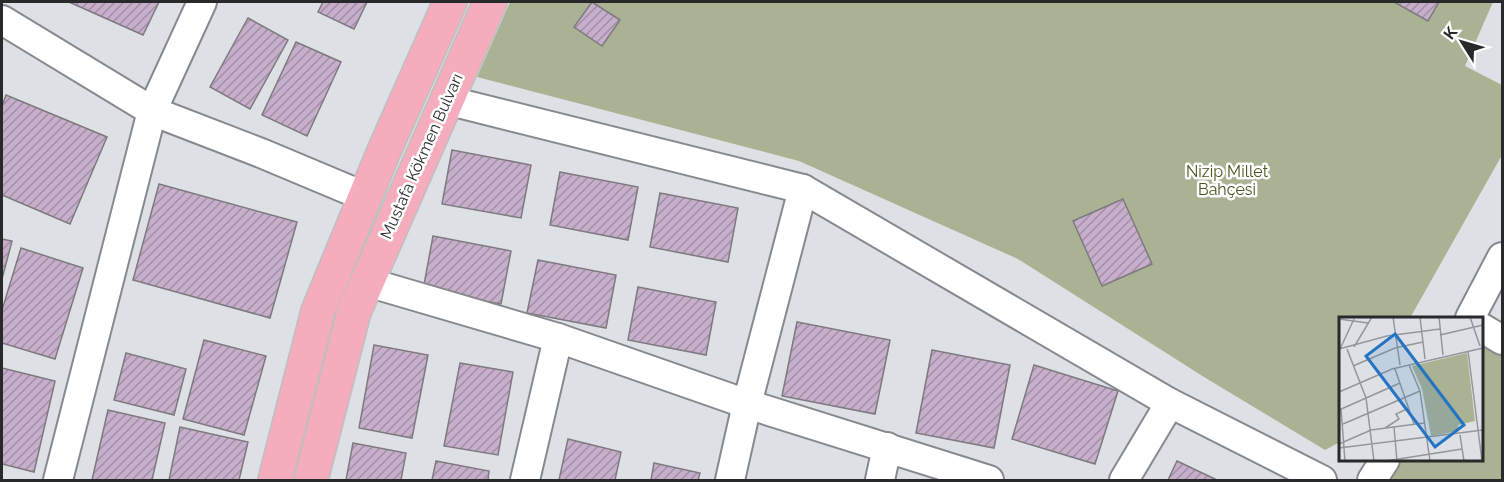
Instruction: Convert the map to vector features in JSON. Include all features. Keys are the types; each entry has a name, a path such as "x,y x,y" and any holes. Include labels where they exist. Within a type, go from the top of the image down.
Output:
{"main road":[{"name":"Mustafa Kökmen Bulvarı","path":"275,480 318,311 450,2"},
{"name":"Mustafa Kökmen Bulvarı","path":"311,480 354,312 490,2"}],"street":[{"path":"57,480 152,111 202,2"},
{"path":"6,18 152,111 366,197"},
{"path":"446,100 803,189 1170,403 1322,480"},
{"path":"730,480 747,404 803,189"},
{"path":"1471,317 1503,257"},
{"path":"367,282 558,338 747,404 988,480"},
{"path":"1483,329 1503,340"},
{"path":"525,480 558,338"},
{"path":"1124,480 1170,403"},
{"path":"880,480 887,447"},
{"path":"1372,480 1384,461"}],"green space":[{"name":"Nizip Millet Bahçesi","path":"510,2 1493,2 1465,66 1502,85 1502,155 1411,317 1339,317 1339,443 1325,450 1204,377 1018,259 799,161 477,77"},
{"path":"1483,329 1502,340 1502,480 1372,480 1384,461 1483,461"}],"building":[{"path":"69,2 159,2 143,35"},
{"path":"323,2 367,2 354,29 318,12"},
{"path":"592,2 620,20 602,46 574,27"},
{"path":"1394,2 1439,2 1428,21"},
{"path":"248,18 288,40 250,109 210,87"},
{"path":"296,42 341,62 307,136 262,115"},
{"path":"6,95 107,137 70,224 2,195 2,106"},
{"path":"452,150 531,165 521,218 442,204"},
{"path":"560,172 638,187 628,240 550,225"},
{"path":"159,184 297,222 270,318 133,280"},
{"path":"660,193 738,208 728,262 650,247"},
{"path":"1123,199 1152,264 1102,286 1073,221"},
{"path":"433,236 511,251 501,304 423,290"},
{"path":"2,239 12,241 2,279"},
{"path":"21,248 83,268 55,359 2,343 2,310"},
{"path":"538,260 616,275 606,328 527,313"},
{"path":"638,287 716,302 706,355 628,340"},
{"path":"797,322 890,340 875,414 782,396"},
{"path":"204,340 266,356 244,435 183,419"},
{"path":"374,345 428,355 412,438 359,428"},
{"path":"932,350 1010,365 994,448 916,433"},
{"path":"126,353 186,369 174,415 114,400"},
{"path":"460,363 513,372 498,455 444,446"},
{"path":"1034,365 1118,391 1095,464 1012,439"},
{"path":"2,368 55,381 34,472 2,464"},
{"path":"108,410 165,423 152,480 92,480"},
{"path":"180,427 248,442 239,480 169,480"},
{"path":"568,439 621,452 615,480 559,480"},
{"path":"353,443 406,453 401,480 346,480"},
{"path":"436,461 489,471 488,480 432,480"},
{"path":"1177,461 1217,480 1168,480"},
{"path":"654,463 700,473 698,480 651,480"}]}
